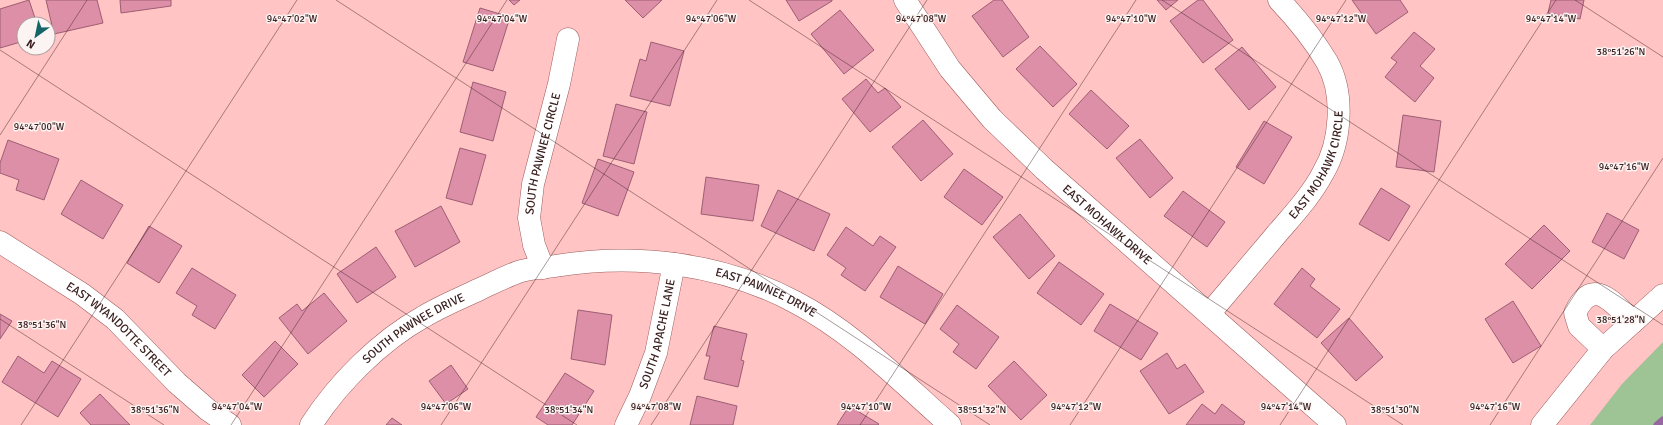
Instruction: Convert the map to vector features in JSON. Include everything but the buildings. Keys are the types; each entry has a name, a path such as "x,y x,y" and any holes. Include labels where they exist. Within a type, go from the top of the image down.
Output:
{"street":[{"name":"EAST MOHAWK DRIVE","path":"905,0 950,69 992,119 1044,169 1335,425"},
{"name":"EAST MOHAWK CIRCLE","path":"1209,314 1299,208 1324,173 1335,144 1338,110 1336,88 1328,63 1300,23 1279,0"},
{"name":"SOUTH PAWNEE CIRCLE","path":"543,268 534,246 529,218 533,184 559,84 568,39"},
{"name":"EAST WYANDOTTE STREET","path":"0,242 82,294 109,315 177,383 208,410 230,425"},
{"name":"EAST PAWNEE DRIVE","path":"543,268 579,262 619,260 674,264 724,273 759,285 795,302 834,325 948,424"},
{"name":"SOUTH APACHE LANE","path":"626,425 640,396 656,353 674,264"},
{"name":"SOUTH PAWNEE DRIVE","path":"311,425 322,407 340,385 368,359 422,317 519,272 543,268"},
{"path":"1603,349 1579,326 1575,313 1581,300 1589,295 1598,294 1609,299 1633,322"},
{"path":"1542,425 1603,349 1663,295"}],"green space":[{"path":"1663,342 1663,425 1590,425 1622,384"}],"waterway":[{"path":"1657,425 1663,420"}]}
